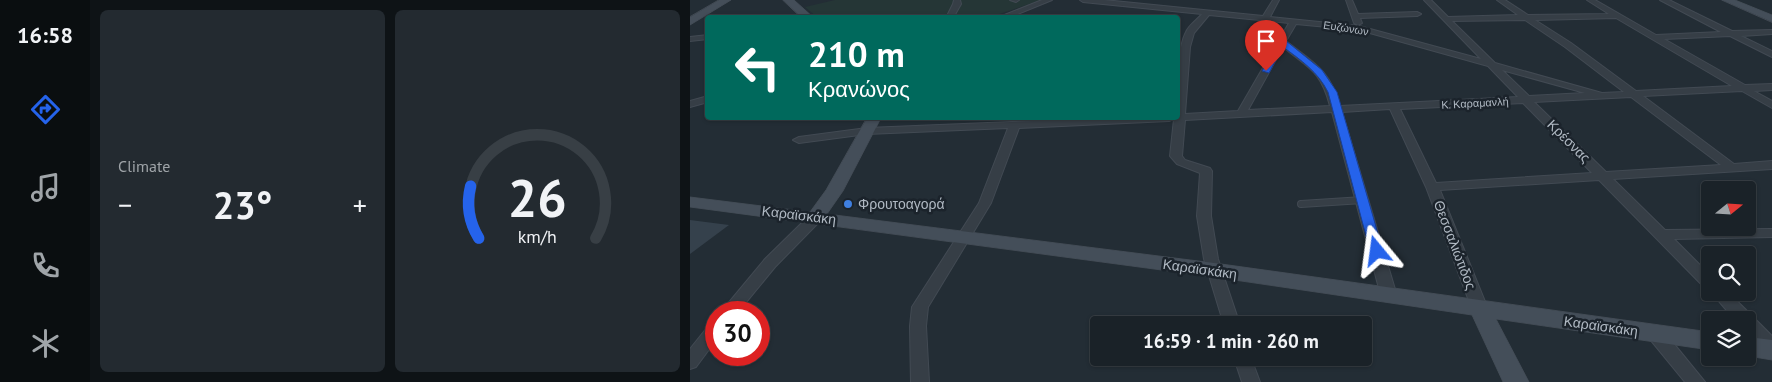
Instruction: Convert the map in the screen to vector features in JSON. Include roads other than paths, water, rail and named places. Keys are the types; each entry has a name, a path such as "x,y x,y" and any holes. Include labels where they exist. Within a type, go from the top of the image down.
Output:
{"main road":[{"path":"690,22 726,0"},
{"path":"788,0 806,15"},
{"path":"1727,0 1772,19"},
{"path":"816,216 834,191 870,124"},
{"name":"Καραϊσκάκη","path":"690,202 816,216 963,238 1214,270 1701,340"},
{"name":"Θεσσαλιώτιδος","path":"1480,309 1516,382"},
{"path":"1756,348 1772,349"}],"street":[{"path":"950,15 957,4 957,0"},
{"path":"1008,15 1049,0"},
{"name":"Ευζώνων","path":"1083,0 1359,28 1602,96"},
{"path":"1265,18 1276,0"},
{"path":"1349,0 1359,28"},
{"name":"Κρέσνας","path":"1427,0 1701,275"},
{"path":"1500,0 1568,44 1730,166"},
{"path":"1590,0 1772,105"},
{"path":"1662,0 1772,54"},
{"path":"1180,84 1182,49 1190,32 1207,13"},
{"path":"1356,16 1417,14"},
{"path":"1446,19 1619,16"},
{"path":"1241,114 1294,21"},
{"path":"1656,38 1772,32"},
{"path":"690,39 705,37"},
{"path":"1282,42 1323,75 1332,92 1389,296"},
{"name":"Κ. Καραμανλή","path":"1180,117 1772,87"},
{"path":"690,104 705,100"},
{"name":"Θεσσαλιώτιδος","path":"1394,107 1432,188 1480,309"},
{"name":"Κ. Καραμανλή","path":"799,140 870,124 1015,124 1106,120"},
{"path":"1175,120 1176,156 1181,162 1203,168 1207,174 1204,216 1214,270 1229,316"},
{"path":"920,382 918,326 920,307 985,203 1015,124"},
{"path":"1432,188 1730,166 1772,165"},
{"path":"738,301 770,263 816,216"},
{"path":"1662,235 1772,233"},
{"path":"1727,301 1736,311"},
{"path":"1756,332 1772,349"},
{"path":"1654,333 1696,382"},
{"path":"690,362 705,342"},
{"path":"1245,366 1249,382"}],"lane":[{"path":"1301,204 1362,200"}],"place":[{"name":"Φρουτοαγορά","path":"848,204"}]}
